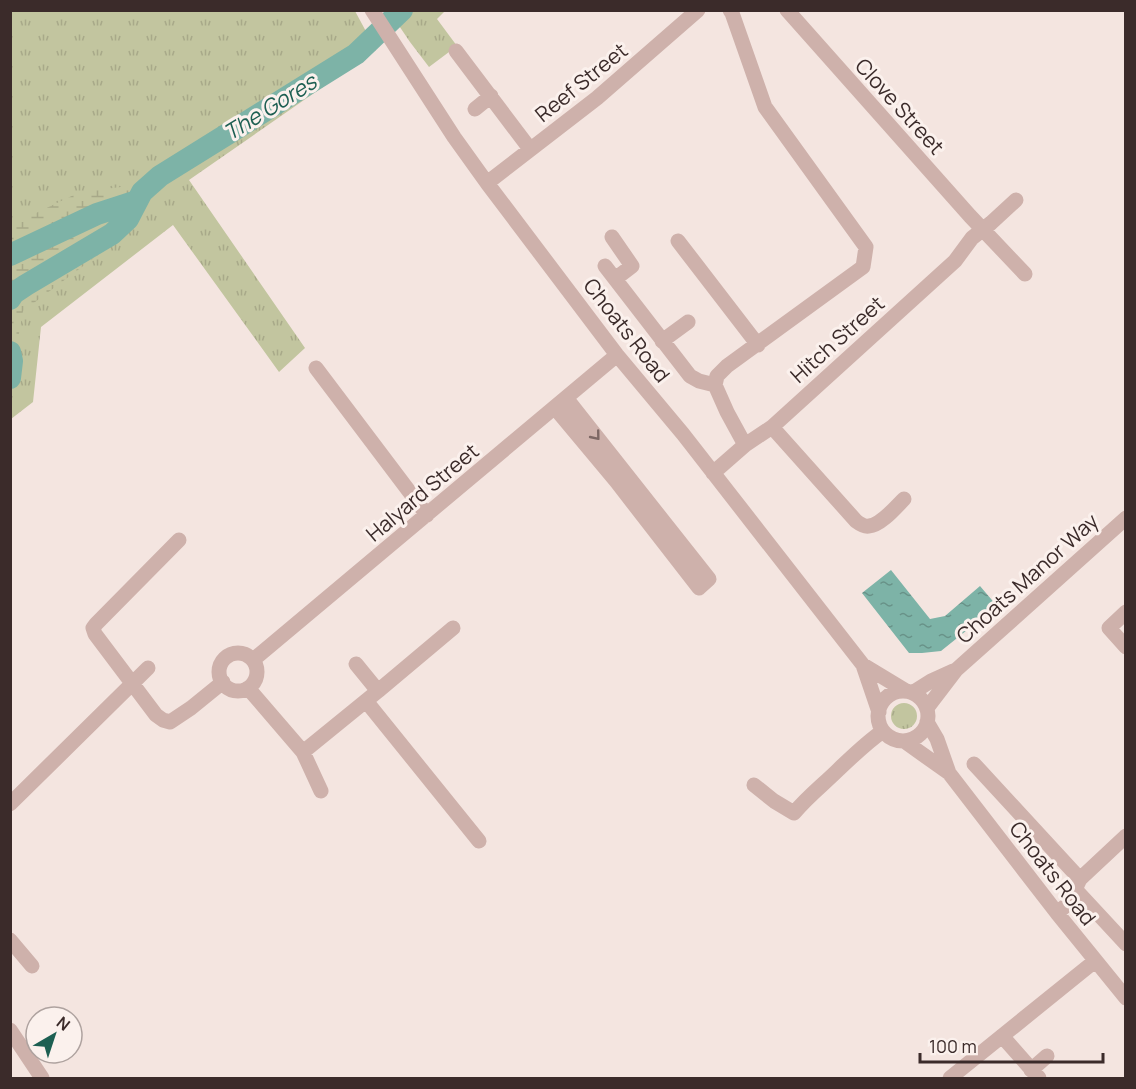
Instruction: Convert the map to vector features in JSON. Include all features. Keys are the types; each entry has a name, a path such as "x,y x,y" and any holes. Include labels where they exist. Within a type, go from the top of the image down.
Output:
{"street":[{"name":"Reef Street","path":"488,183 597,98 698,10"},
{"path":"730,10 765,107 866,247 863,267 727,366 717,376 715,385 745,445"},
{"name":"Clove Street","path":"786,10 982,229 1025,273"},
{"name":"Choats Road","path":"373,12 454,137 617,355 683,434 863,665 879,712"},
{"path":"456,51 530,149"},
{"path":"475,109 491,96"},
{"name":"Hitch Street","path":"713,473 745,445 772,427 955,261 972,238 1016,200"},
{"path":"612,237 632,266 615,279"},
{"path":"678,241 758,345"},
{"path":"605,266 690,376 715,385"},
{"path":"662,341 688,322"},
{"name":"Halyard Street","path":"253,660 617,355"},
{"path":"316,368 427,515"},
{"path":"561,403 709,579 699,588 621,477"},
{"path":"772,427 862,525 869,526 878,523 904,499"},
{"name":"Choats Manor Way","path":"927,715 956,670 1125,518"},
{"path":"179,540 93,628 95,634 156,715 163,720 170,722 218,686 220,666 227,657 237,653 253,660 257,672 256,678 248,688 237,691 218,686"},
{"path":"1125,612 1108,628 1125,647"},
{"path":"303,752 453,628"},
{"path":"356,664 378,691"},
{"name":"Choats Road","path":"863,665 909,692"},
{"path":"10,804 148,668"},
{"name":"Choats Manor Way","path":"909,692 956,670"},
{"path":"248,688 303,752 321,791"},
{"path":"900,691 909,692 923,700 927,715 924,730 912,739 896,740 883,731 878,719 879,712 880,706 888,696 900,691"},
{"path":"366,701 479,841"},
{"name":"Choats Road","path":"927,715 949,773 1125,998"},
{"path":"754,785 794,813 815,790 883,731"},
{"name":"Choats Road","path":"904,741 949,773"},
{"path":"974,764 1125,944"},
{"path":"1057,913 1069,903 1077,884 1125,836"},
{"path":"10,940 32,966"},
{"path":"950,1078 1095,961"},
{"path":"10,1030 42,1078"},
{"path":"1002,1036 1035,1074 1047,1056"}],"green space":[{"path":"11,11 355,11 376,50 189,180 305,348 279,372 173,225 41,327 33,402 11,419"},
{"path":"389,11 445,11 437,19 457,46 429,67"},
{"path":"121,187 142,192 144,202 134,228 23,311 18,339 17,390 11,394 11,225 80,192"},
{"path":"904,703 913,707 917,716 913,725 904,729 895,725 891,716 895,707"}],"water":[{"path":"891,570 930,619 945,616 980,586 997,606 941,651 909,653 862,593"}],"waterway":[{"name":"The Gores","path":"10,299 14,293 26,285 112,234 128,219 142,192 160,176 356,54 402,10"},
{"name":"The Gores","path":"10,255 97,214 137,201"},
{"name":"The Gores","path":"10,352 12,361 10,378"}]}
